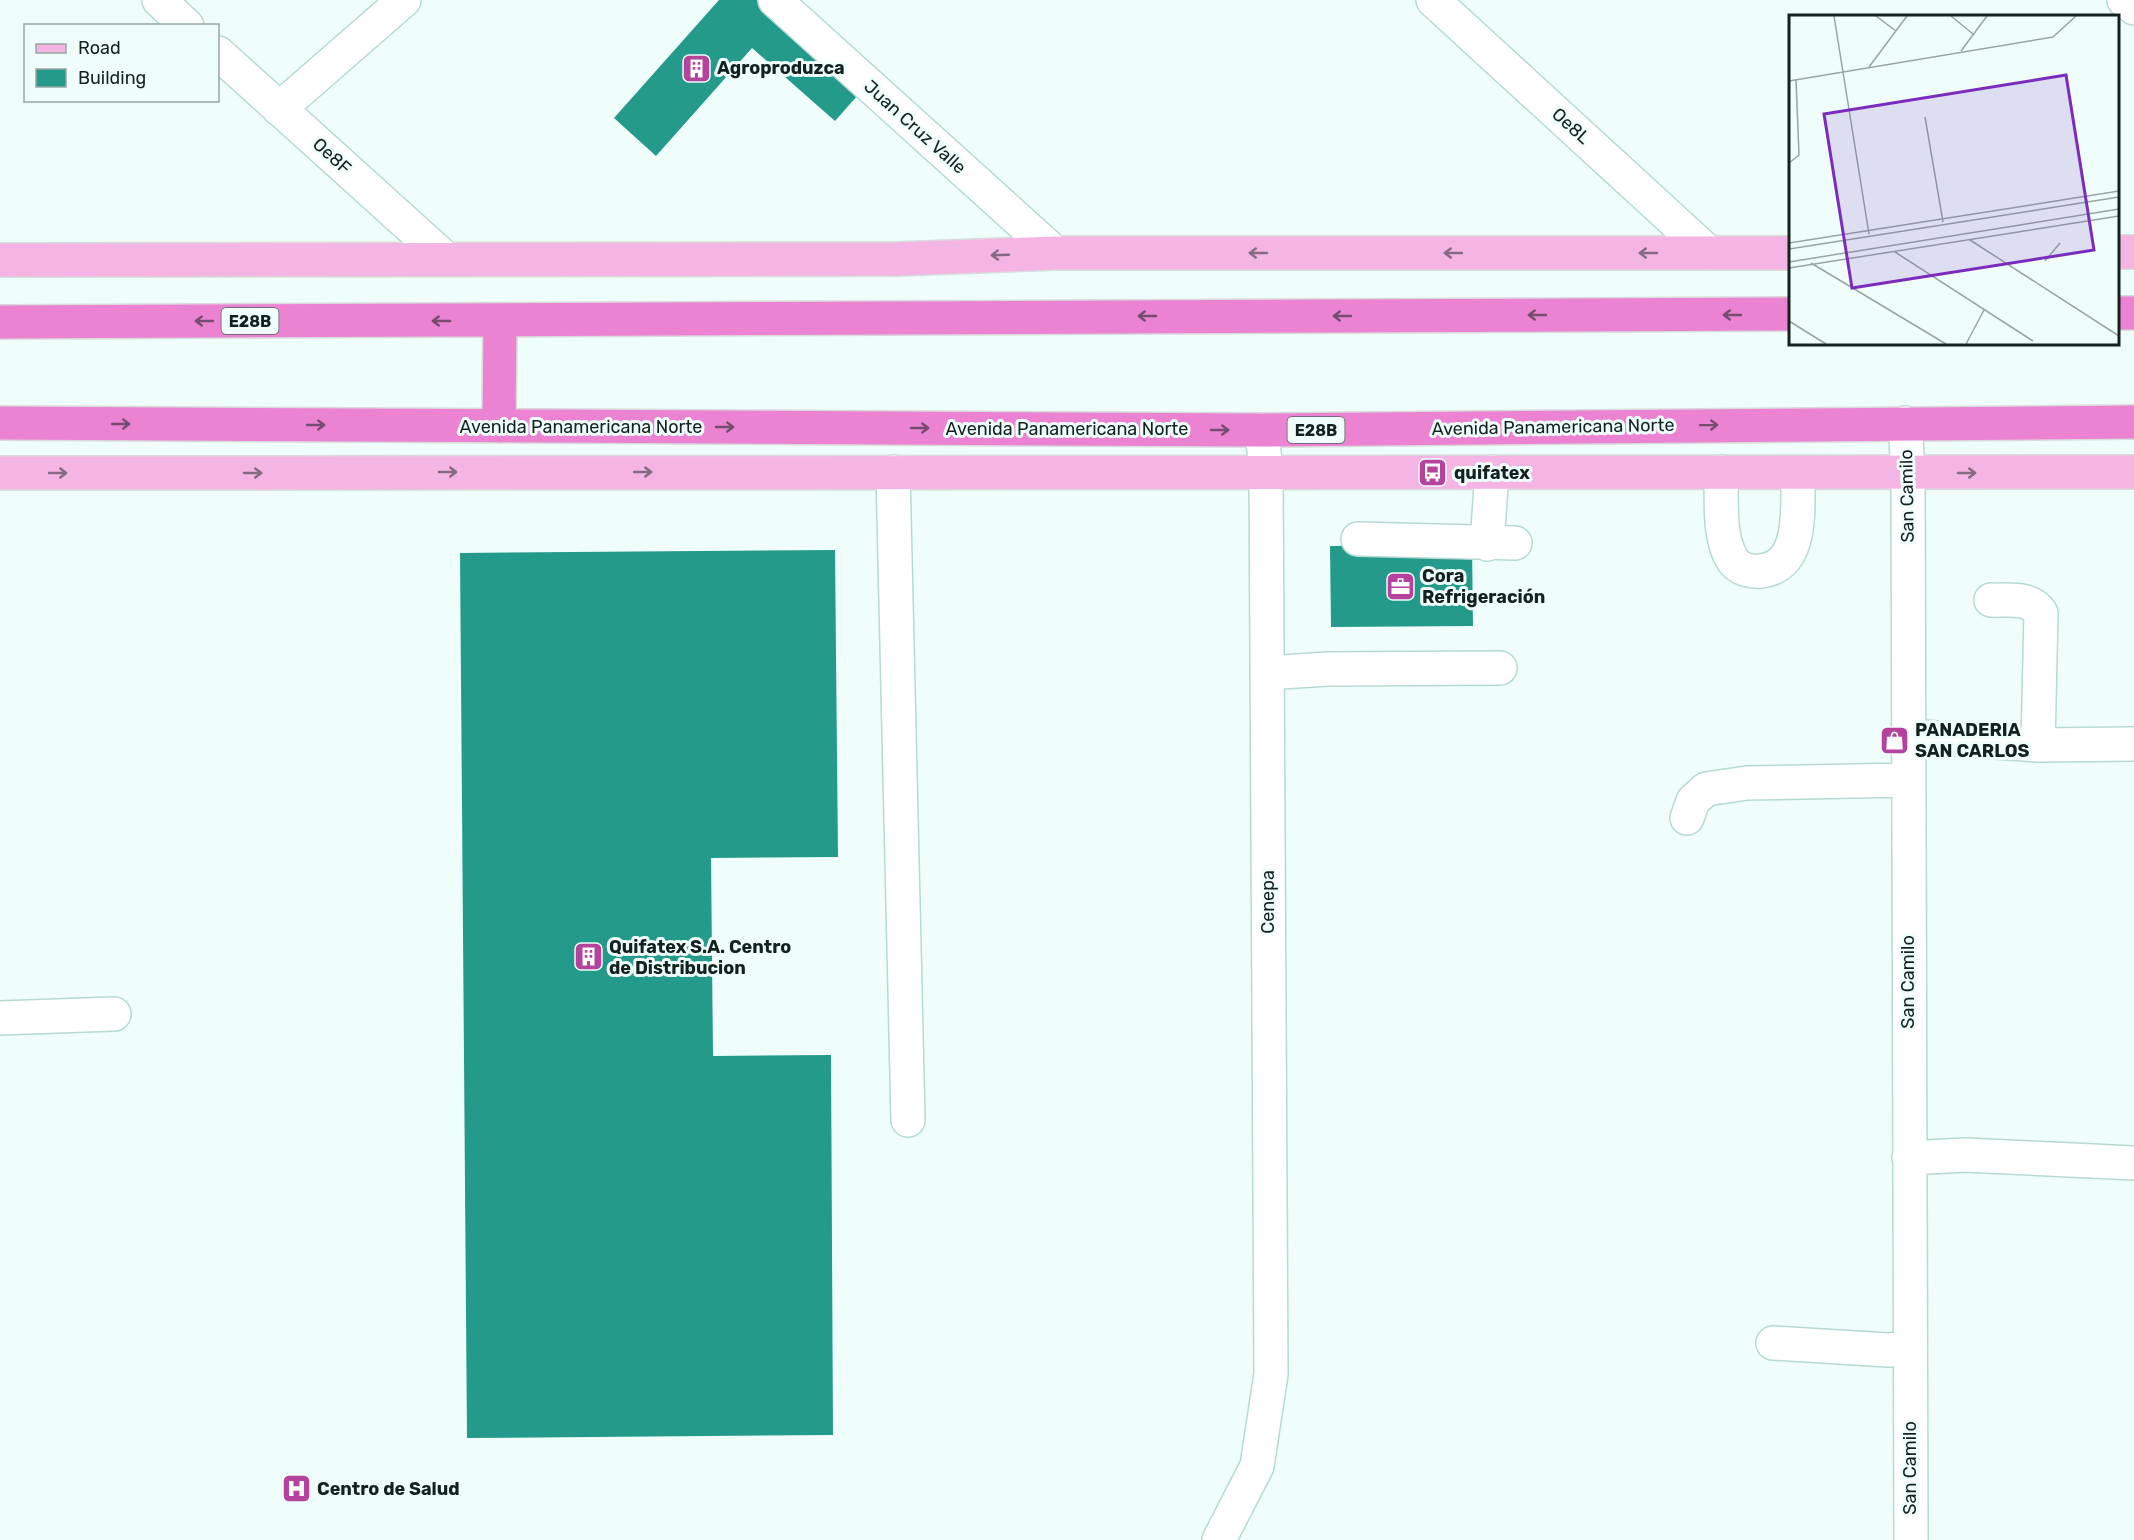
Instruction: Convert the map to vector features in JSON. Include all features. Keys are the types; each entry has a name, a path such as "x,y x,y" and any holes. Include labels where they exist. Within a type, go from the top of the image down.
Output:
{"highway":[{"name":"E28B","path":"0,322 1789,315"},
{"path":"499,426 500,320"},
{"name":"Avenida Panamericana Norte","path":"0,423 1262,430 2134,422"}],"main road":[{"path":"0,260 896,259 1055,254 1789,253"},
{"path":"0,473 2134,472"}],"street":[{"path":"159,0 185,24"},
{"path":"279,109 404,0"},
{"name":"Juan Cruz Valle","path":"775,0 1055,254"},
{"name":"Oe8L","path":"1433,0 1709,253"},
{"path":"2124,0 2134,8"},
{"name":"Oe8F","path":"219,54 446,259"},
{"name":"San Camilo","path":"1905,423 1908,473 1909,736 1907,780 1911,1540"},
{"name":"Cenepa","path":"1219,1540 1257,1466 1271,1374 1266,473 1262,430"},
{"path":"893,472 908,1120"},
{"path":"1358,539 1501,543 1492,472"},
{"path":"1721,472 1727,548 1733,561 1744,570 1755,572 1768,570 1779,564 1788,554 1797,529 1798,473"},
{"path":"1991,600 2027,601 2036,606 2041,613 2038,745"},
{"path":"1267,673 1328,669 1500,668"},
{"path":"1909,736 2038,745 2134,744"},
{"path":"1687,818 1693,801 1706,789 1747,783 1907,780"},
{"path":"0,1018 114,1014"},
{"path":"1909,1158 1966,1155 2134,1163"},
{"path":"1773,1343 1888,1350 1910,1348"}],"building":[{"name":"Agroproduzca","path":"719,0 766,0 865,87 835,121 752,48 656,156 614,118"},
{"name":"Cora Refrigeración","path":"1472,545 1473,626 1331,627 1330,546"},
{"name":"Quifatex S.A. Centro de Distribucion","path":"835,550 838,857 711,858 713,1056 831,1055 833,1435 467,1438 460,553"}],"place":[{"name":"Agroproduzca","path":"696,68"},
{"name":"quifatex","path":"1433,473"},
{"name":"Cora Refrigeración","path":"1401,586"},
{"name":"PANADERIA SAN CARLOS","path":"1894,740"},
{"name":"Quifatex S.A. Centro de Distribucion","path":"588,957"},
{"name":"Centro de Salud","path":"296,1489"}]}
